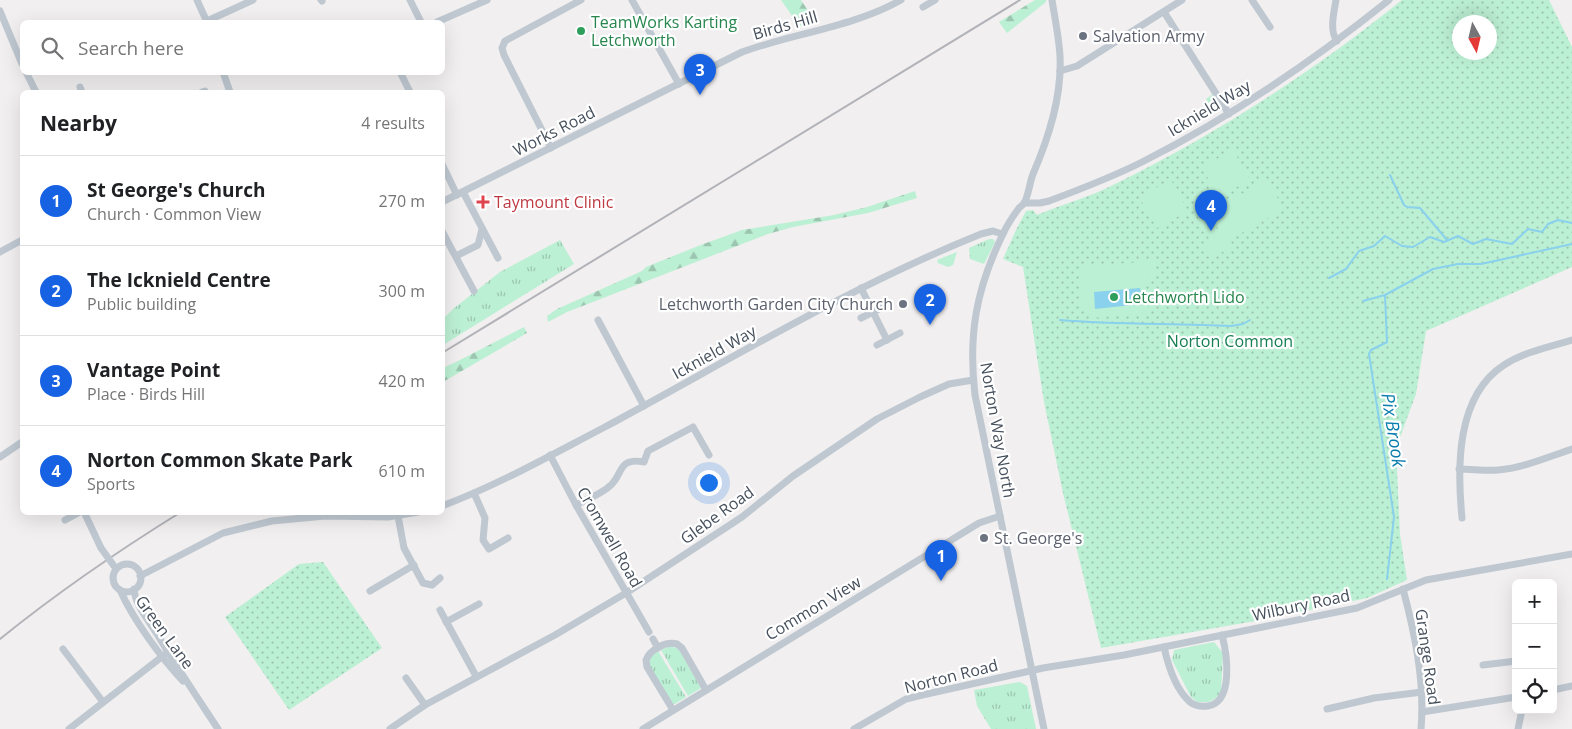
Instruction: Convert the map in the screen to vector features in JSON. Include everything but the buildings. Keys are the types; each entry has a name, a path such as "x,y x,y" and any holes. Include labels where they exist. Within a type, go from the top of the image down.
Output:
{"street":[{"path":"197,0 206,20"},
{"path":"211,20 253,0"},
{"path":"410,0 420,20"},
{"path":"442,20 487,0"},
{"path":"551,148 502,48 505,41 581,0"},
{"path":"632,0 679,84"},
{"name":"Birds Hill","path":"679,84 742,52 884,10 902,0"},
{"path":"923,7 935,0"},
{"name":"Norton Way North","path":"1044,729 973,380 971,353 974,317 986,274 1002,234 1025,202 1056,106 1060,57 1052,0"},
{"path":"1060,71 1077,66 1182,0"},
{"path":"1252,0 1270,27"},
{"path":"1336,0 1332,29 1333,36 1337,41"},
{"name":"Icknield Way","path":"1025,202 1040,203 1049,201 1135,166 1229,114 1337,41 1389,0"},
{"path":"0,11 20,59"},
{"path":"1164,12 1229,114"},
{"path":"28,75 35,90"},
{"path":"224,75 229,90"},
{"path":"402,75 409,90"},
{"name":"Works Road","path":"445,200 679,84"},
{"path":"445,169 498,258"},
{"path":"456,256 478,245 482,229"},
{"name":"Icknield Way","path":"445,505 474,493 550,455 861,288 927,256 981,234 993,231 1002,234"},
{"path":"445,236 474,291"},
{"path":"0,252 20,241"},
{"path":"861,288 887,340"},
{"path":"861,318 887,305"},
{"path":"598,320 644,406"},
{"path":"877,345 900,333"},
{"path":"1462,518 1459,469 1469,409 1476,393 1486,380 1515,359 1572,340"},
{"name":"Glebe Road","path":"390,729 425,705 626,593 742,517 793,476 877,419 949,384 973,380"},
{"path":"576,506 612,485 622,467 635,461 644,462 648,452 694,427 709,455"},
{"path":"0,457 20,443"},
{"path":"1459,469 1507,469 1526,465 1572,449"},
{"name":"Cromwell Road","path":"550,455 576,506 658,648"},
{"path":"474,493 485,518 484,540 488,549 508,538"},
{"path":"65,520 74,515"},
{"name":"Green Lane","path":"85,515 101,548 115,567"},
{"path":"140,576 223,533 272,520 325,516 374,518 403,515"},
{"path":"398,516 404,548 423,583 432,585 440,578"},
{"name":"Common View","path":"642,729 979,523 1000,516"},
{"name":"Wilbury Road","path":"1031,670 1357,608 1426,580 1572,554"},
{"name":"Green Lane","path":"115,567 127,564 132,565 139,571 139,584 134,589 128,591 120,590"},
{"path":"370,591 414,565"},
{"name":"Green Lane","path":"115,567 113,581 218,729"},
{"name":"Green Lane","path":"134,589 138,603 164,654"},
{"name":"Grange Road","path":"1403,589 1422,692 1421,729"},
{"path":"446,622 479,604"},
{"path":"440,610 476,676"},
{"path":"1164,646 1168,665 1183,694 1191,704 1200,707 1210,706 1220,701 1225,692 1227,653 1222,635"},
{"path":"672,710 647,667 646,660 648,655 658,648 667,643 677,644 682,648 706,690"},
{"path":"63,649 103,702"},
{"path":"69,729 164,654"},
{"path":"1483,665 1512,661"},
{"name":"Norton Road","path":"854,729 906,699 1031,670"},
{"path":"406,678 425,705"},
{"path":"1557,689 1572,686"},
{"path":"1327,709 1386,696 1422,692"},
{"path":"1422,712 1512,698"},
{"path":"1518,729 1521,714"}],"green space":[{"path":"781,0 801,0 816,23 799,26"},
{"path":"1035,0 1046,0 1046,2 1007,33 999,22"},
{"name":"Norton Common","path":"1402,0 1549,0 1572,47 1572,267 1426,331 1416,394 1396,448 1400,534 1407,580 1367,598 1261,620 1101,648 1063,493 1044,402 1023,267 1003,259 1026,211 1033,210 1037,215 1106,189 1153,165 1264,100 1334,52"},
{"path":"1213,94 1220,110 1211,106 1206,99"},
{"path":"1233,150 1250,180 1218,197 1202,167"},
{"path":"1267,179 1284,209 1226,242 1209,213"},
{"path":"1171,180 1188,211 1157,228 1139,197"},
{"path":"915,191 917,198 868,213 793,227 768,234 567,312 548,322 547,316 557,309 642,271 646,267 742,230 834,215 867,207"},
{"path":"1208,217 1225,244 1231,241 1232,247 1215,256 1209,255 1203,244 1210,240 1200,222"},
{"path":"993,239 995,242 984,264 970,259 969,248"},
{"path":"560,240 574,264 445,344 445,317 500,272"},
{"path":"957,252 953,265 948,267 938,263 937,260"},
{"name":"Letchworth Lido","path":"1154,259 1155,278 1145,279 1149,313 1090,318 1089,311 1081,311 1080,266 1131,263"},
{"path":"524,327 527,333 445,381 445,367"},
{"path":"323,562 382,648 289,710 225,617 299,564"},
{"path":"1214,642 1223,653 1221,692 1209,702 1197,702 1191,697 1172,660 1174,650"},
{"path":"670,646 679,649 701,688 688,696 661,650"},
{"path":"658,651 686,697 675,704 673,704 651,670 649,661 653,654"},
{"path":"1020,682 1027,686 1036,729 991,729 977,706 974,690"}],"water":[{"path":"1140,288 1142,304 1095,309 1094,292"}],"waterway":[{"path":"1390,175 1404,205 1420,208 1447,240"},
{"path":"1329,278 1346,269 1359,251 1374,246 1385,236 1402,246 1413,247 1430,237 1444,242 1458,236 1473,244 1486,239 1512,244 1528,229 1542,232 1548,224 1558,220 1572,223"},
{"name":"Pix Brook","path":"1363,301 1385,295 1433,269 1458,264 1481,264 1572,244"},
{"name":"Pix Brook","path":"1385,295 1387,342 1371,350 1369,354 1394,517 1387,579"},
{"path":"1060,320 1231,326 1243,324 1250,320"}],"railway":[{"path":"445,351 1020,0"},
{"path":"0,639 89,573 176,515"}],"place":[{"name":"TeamWorks Karting Letchworth","path":"581,31"},
{"name":"Salvation Army","path":"1083,36"},
{"name":"Vantage Point","path":"700,95"},
{"name":"Taymount Clinic","path":"483,202"},
{"name":"Norton Common Skate Park","path":"1211,231"},
{"name":"Letchworth Lido","path":"1114,297"},
{"name":"Letchworth Garden City Church","path":"903,304"},
{"name":"The Icknield Centre","path":"930,325"},
{"name":"St. George's","path":"984,538"},
{"name":"St George's Church","path":"941,581"}]}
